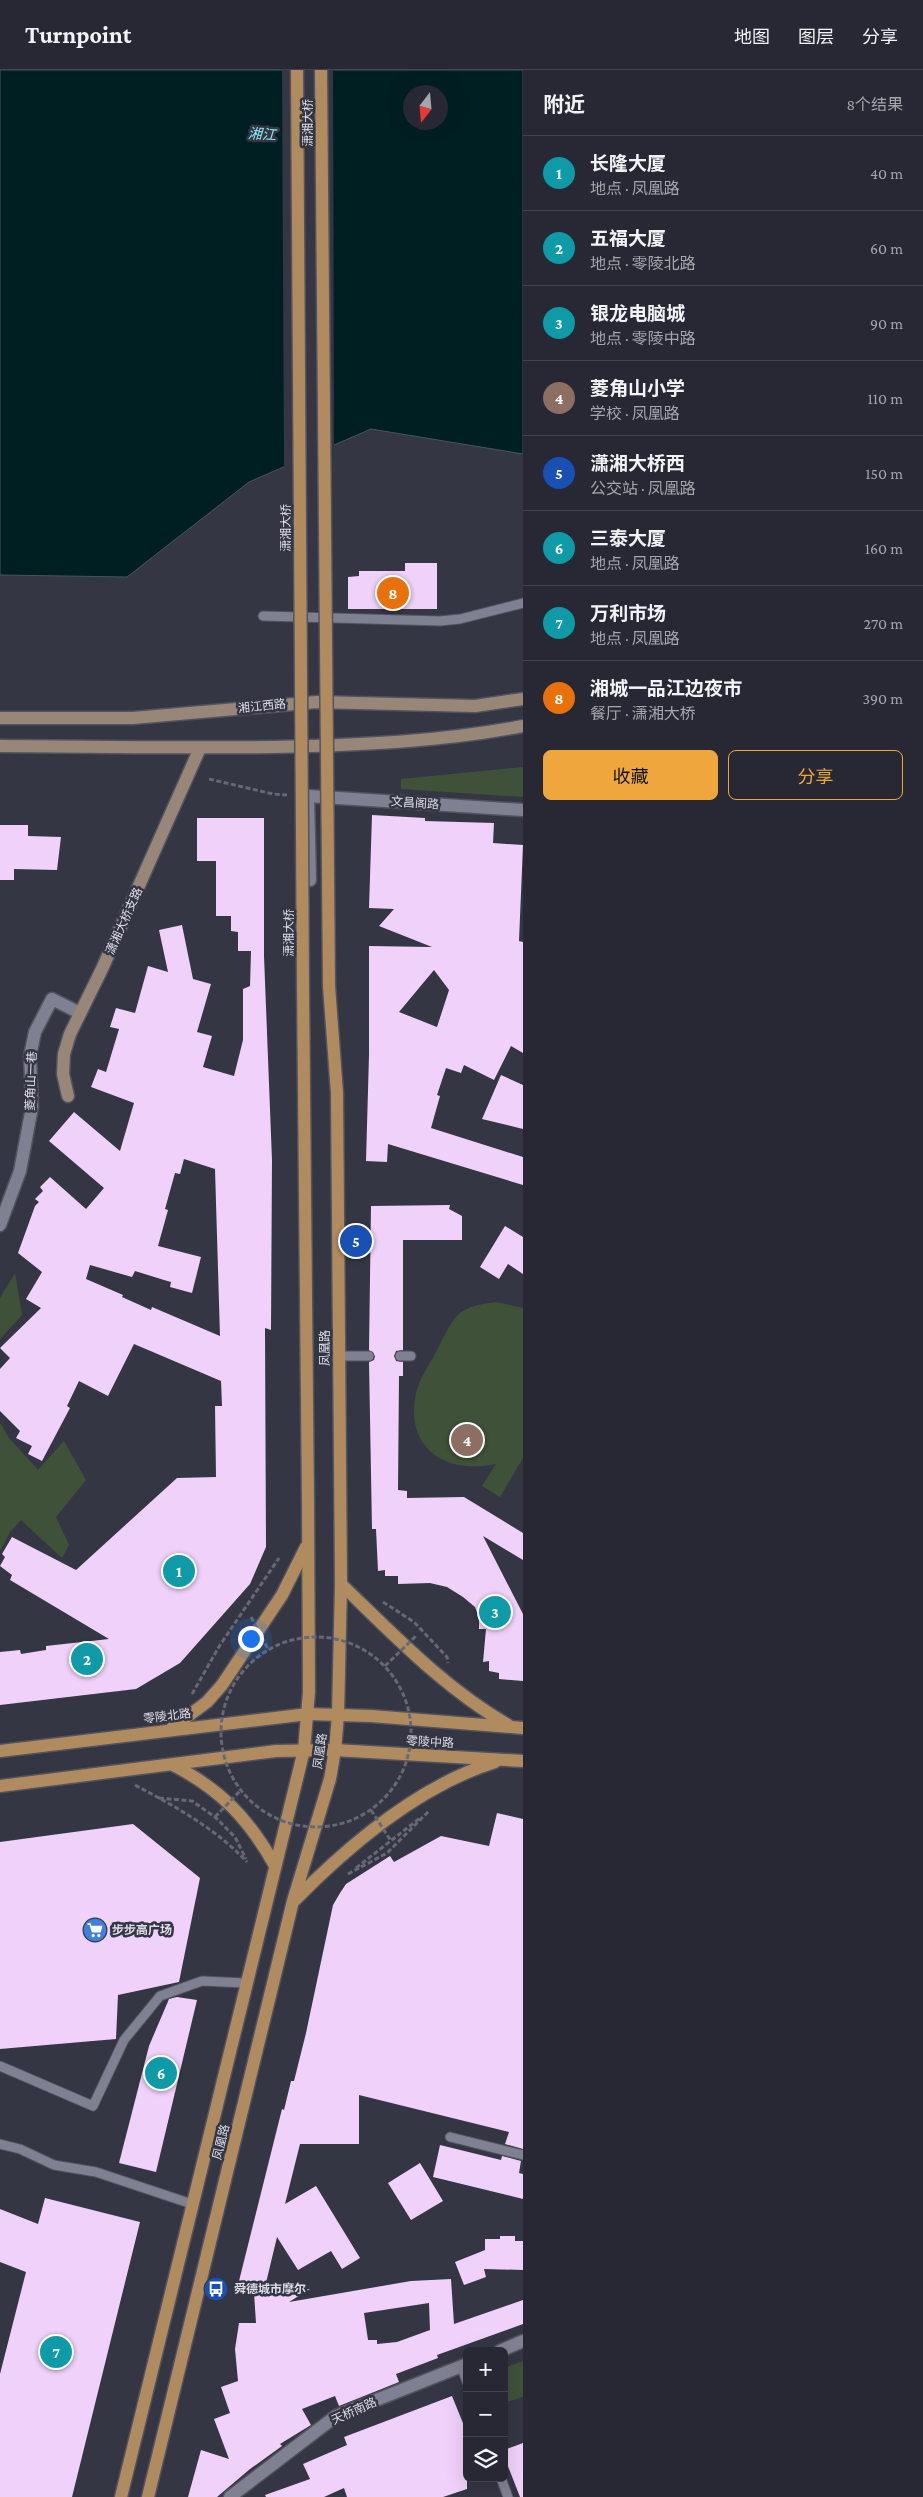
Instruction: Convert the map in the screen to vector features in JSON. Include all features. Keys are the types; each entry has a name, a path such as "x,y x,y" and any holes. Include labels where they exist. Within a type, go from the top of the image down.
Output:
{"main road":[{"name":"潇湘大桥","path":"297,70 303,986"},
{"name":"潇湘大桥","path":"321,70 329,986"},
{"name":"湘江西路","path":"0,718 133,718 268,704 316,702 447,707 475,706 523,699"},
{"path":"0,746 200,748 373,745 444,738 523,726"},
{"name":"潇湘大桥支路","path":"68,1096 63,1074 64,1054 80,1013 102,969 200,748"},
{"name":"凤凰路","path":"121,2497 274,1864 304,1750 308,1714 308,1543 303,986"},
{"name":"凤凰路","path":"148,2497 293,1902 330,1779 335,1750 338,1715 341,1584 337,1093 329,986"},
{"path":"170,1729 207,1702 222,1685 282,1595 308,1543"},
{"path":"341,1584 467,1700 517,1727"},
{"name":"零陵北路","path":"0,1751 170,1729 308,1714 338,1715"},
{"name":"零陵中路","path":"338,1715 517,1727"},
{"path":"0,1786 276,1751 335,1750"},
{"name":"零陵中路","path":"335,1750 523,1761"},
{"path":"293,1902 337,1859 411,1804 456,1777 503,1760"},
{"path":"173,1765 202,1781 234,1806 264,1845 274,1864"}],"street":[{"name":"文昌阁路","path":"308,796 523,810"},
{"path":"308,796 310,880"},
{"name":"菱角山一巷","path":"0,1225 20,1171 32,1107 30,1056 35,1032 52,998 80,1013"},
{"path":"508,2348 523,2341"},
{"name":"天桥南路","path":"230,2497 336,2416 463,2365"}],"lane":[{"path":"263,616 460,620 523,603"},
{"path":"339,1356 369,1356"},
{"path":"400,1356 410,1356"},
{"path":"0,2066 93,2106 124,2040 160,1996 202,1981 246,1983"},
{"path":"450,2137 523,2155"},
{"path":"0,2144 20,2149 54,2165 96,2172 192,2204"},
{"path":"503,2482 508,2497"}],"path":[{"path":"209,779 272,794 308,796"},
{"path":"190,1697 220,1645 279,1558"},
{"path":"383,1602 414,1622 447,1657 449,1668 448,1684"},
{"path":"251,1617 268,1649"},
{"path":"385,1666 416,1636"},
{"path":"327,1637 358,1647 385,1666 403,1693 412,1725 408,1758 394,1787 371,1810 341,1824 308,1827 279,1820 253,1804 234,1781 223,1752 221,1722 228,1693 245,1668 268,1649 297,1638 327,1637"},
{"path":"112,1772 199,1820 230,1844 247,1862 235,1837 215,1817 192,1801 158,1797"},
{"path":"215,1817 242,1790"},
{"path":"432,1808 387,1853 348,1874 391,1841 432,1808"},
{"path":"371,1810 391,1841"}],"shaded area":[{"path":"523,767 523,797 401,789 401,779"},
{"path":"15,1273 22,1315 0,1339 0,1298"},
{"path":"496,1302 523,1308 523,1458 500,1497 482,1486 496,1464 461,1465 446,1461 433,1453 423,1443 416,1429 414,1412 416,1393 420,1382 453,1321 468,1308"},
{"path":"0,1423 9,1438 38,1470 64,1441 86,1480 56,1517 69,1545 62,1558 21,1520 10,1532 0,1551"},
{"path":"523,2361 523,2397 508,2402 508,2392 508,2367"}],"water":[{"name":"湘江","path":"0,70 523,70 523,454 371,429 249,482 127,577 0,575"}],"pier":[{"path":"282,70 333,70 334,448 284,469"}],"building":[{"path":"405,563 437,563 437,609 348,609 348,577 359,576 359,571 405,571"},
{"path":"372,815 425,818 425,821 494,823 493,843 523,845 519,941 523,942 523,1053 511,1046 494,1080 464,1065 461,1073 446,1068 437,1095 440,1096 431,1128 523,1157 523,1185 388,1144 387,1162 366,1161 369,1055 369,946 432,947 379,926 394,909 369,908","holes":["434,970 449,990 437,1027 399,1012"]},
{"path":"197,818 264,818 264,956 272,1160 271,1330 265,1328 266,1547 250,1584 180,1663 136,1689 0,1705 0,1652 20,1650 21,1654 46,1650 46,1646 109,1639 10,1580 12,1575 0,1566 5,1557 2,1554 12,1537 76,1570 177,1478 216,1477 215,1406 222,1406 221,1381 134,1344 108,1396 79,1381 67,1406 70,1408 42,1461 28,1454 32,1446 16,1438 20,1431 0,1411 0,1369 10,1358 0,1348 41,1308 26,1299 42,1272 18,1253 35,1206 39,1202 35,1199 43,1191 40,1187 50,1177 86,1209 104,1188 49,1141 74,1112 120,1151 134,1103 91,1087 98,1069 106,1072 119,1029 110,1027 116,1008 135,1013 148,966 168,972 159,930 182,925 193,979 211,984 197,1032 212,1036 203,1067 234,1076 243,1040 243,989 250,986 251,951 238,951 238,932 231,931 231,916 216,916 216,861 197,861","holes":["184,1159 215,1169 220,1336 152,1307 151,1310 86,1279 90,1265 132,1277 135,1271 171,1282 170,1287 192,1293 201,1257 158,1246 168,1210 165,1209 175,1173 180,1174"]},
{"path":"0,825 28,825 28,836 61,837 57,870 14,869 14,880 0,880"},
{"path":"501,1075 523,1085 523,1129 482,1119"},
{"path":"450,1205 449,1209 462,1216 462,1240 403,1240 403,1350 396,1351 394,1356 396,1361 403,1362 403,1376 399,1376 398,1490 407,1491 407,1498 464,1497 523,1533 523,1560 483,1536 523,1614 523,1681 499,1679 499,1673 489,1671 489,1661 483,1662 486,1629 479,1629 479,1618 475,1607 463,1597 447,1587 430,1583 398,1584 398,1576 385,1576 385,1570 378,1571 376,1529 372,1529 369,1362 374,1360 375,1356 369,1350 371,1206"},
{"path":"505,1226 523,1237 523,1274 508,1264 499,1279 480,1267"},
{"path":"497,1813 523,1819 523,2149 505,2144 509,2132 359,2095 359,2144 300,2144 285,2204 316,2186 360,2258 342,2269 331,2251 298,2270 277,2237 265,2287 239,2281 282,2109 284,2110 291,2081 294,2081 306,2033 333,1905 346,1884 390,1856 394,1862 441,1836 489,1846"},
{"name":"步步高广场","path":"133,1824 200,1878 179,1982 118,1995 116,2039 0,2049 0,1842"},
{"path":"177,1997 197,2000 156,2172 119,2163 149,2046 169,1999"},
{"path":"440,2145 501,2160 502,2156 521,2161 519,2173 523,2174 523,2199 433,2177"},
{"path":"420,2163 443,2201 411,2220 388,2183"},
{"path":"45,2198 140,2222 72,2497 0,2497 0,2374 26,2272 0,2262 0,2209 38,2224"},
{"path":"500,2236 515,2236 515,2241 523,2241 523,2270 484,2269 486,2277 464,2285 455,2262 485,2250 485,2239 500,2239"},
{"path":"451,2279 454,2324 523,2300 523,2324 437,2355 438,2358 396,2374 399,2382 339,2406 335,2396 302,2409 311,2425 280,2444 282,2446 250,2469 217,2497 188,2497 201,2450 229,2459 214,2419 230,2413 221,2387 238,2381 235,2349 239,2323 256,2323 254,2293 310,2289 289,2302 411,2281","holes":["429,2303 430,2330 397,2342 377,2344 377,2340 368,2340 364,2313"]},
{"path":"452,2396 463,2423 463,2482 467,2482 467,2489 443,2497 347,2497 344,2488 324,2497 266,2497 265,2495 310,2479 303,2464 347,2445 344,2437"},
{"path":"523,2443 523,2497 520,2497 508,2466 508,2449"}],"place":[{"name":"湘城一品江边夜市","path":"393,593"},
{"name":"潇湘大桥西","path":"356,1241"},
{"name":"菱角山小学","path":"467,1440"},
{"name":"长隆大厦","path":"179,1571"},
{"name":"银龙电脑城","path":"495,1612"},
{"name":"五福大厦","path":"87,1659"},
{"name":"步步高广场","path":"95,1930"},
{"name":"三泰大厦","path":"161,2073"},
{"name":"舜德城市摩尔","path":"216,2289"},
{"name":"万利市场","path":"56,2352"}]}
